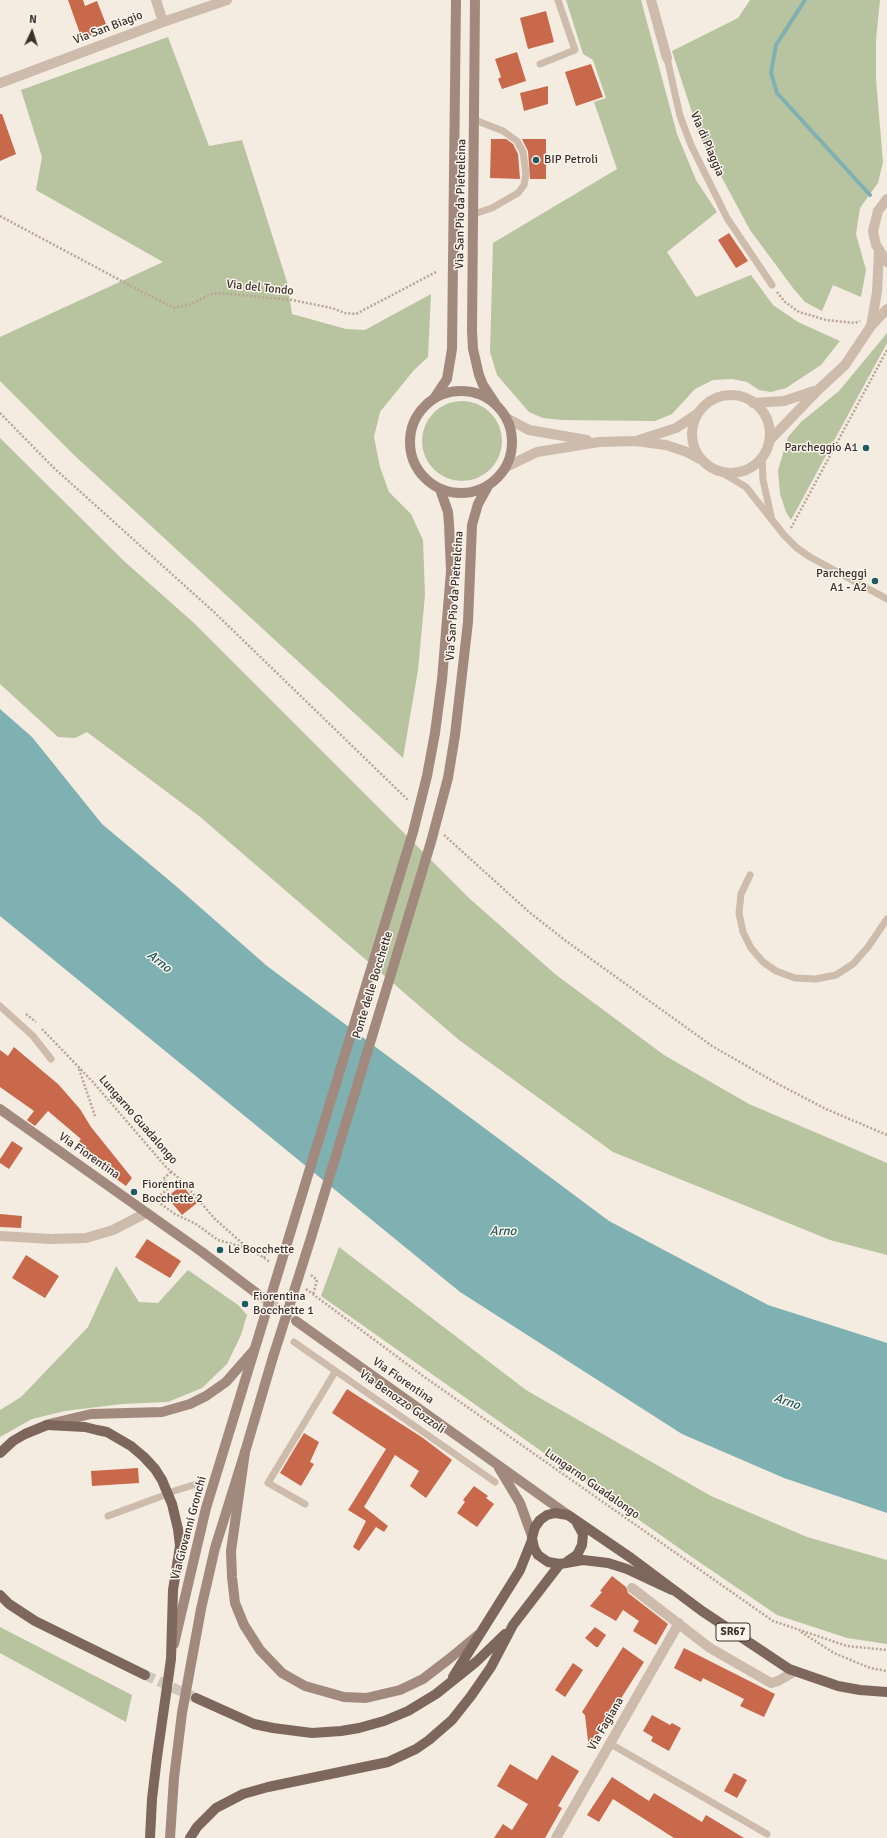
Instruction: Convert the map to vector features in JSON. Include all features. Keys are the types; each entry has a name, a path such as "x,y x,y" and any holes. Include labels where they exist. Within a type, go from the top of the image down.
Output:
{"main road":[{"name":"Via San Pio da Pietrelcina","path":"435,397 447,379 452,349 456,0"},
{"name":"Via San Pio da Pietrelcina","path":"475,0 473,348 479,375 483,385 495,403"},
{"path":"466,390 482,394 495,403 508,419 513,438 512,448 506,467 495,480 482,490 465,493 440,489 427,480 416,468 410,444 411,428 423,407 435,397 450,391 466,390"},
{"name":"Via San Pio da Pietrelcina","path":"455,735 468,622 472,525 478,504 489,485"},
{"name":"Via San Pio da Pietrelcina","path":"435,733 444,664 452,571 449,518 440,489"},
{"name":"Ponte delle Bocchette","path":"291,1233 413,832 427,776 435,733"},
{"name":"Ponte delle Bocchette","path":"245,1452 272,1357 310,1241 433,835 448,778 455,735"},
{"name":"Via Fiorentina","path":"0,1109 202,1252 259,1296"},
{"name":"Via Giovanni Gronchi","path":"150,1838 152,1798 160,1727 171,1659 206,1508 291,1233"},
{"name":"Via Fiorentina","path":"296,1321 494,1461 571,1518 650,1572 672,1590 779,1664 794,1672 838,1686 860,1690 887,1692"},
{"path":"0,1453 25,1434 47,1425 91,1414 162,1412 190,1404 206,1396 226,1382 254,1350"},
{"path":"47,1425 85,1427 107,1432 131,1446 144,1457 162,1480 174,1510 179,1536 179,1552 173,1590 171,1618 171,1659"},
{"path":"245,1452 231,1551 233,1591 244,1625 255,1644 272,1664 297,1682 314,1690 334,1695 366,1698 393,1692 423,1679 450,1659 482,1631"},
{"path":"170,1838 174,1778 181,1720 199,1623 215,1548 245,1452"},
{"name":"Via Fiorentina","path":"494,1461 514,1490 536,1552 541,1558 552,1563 583,1560 617,1566 648,1577 672,1590"},
{"path":"196,1698 239,1718 264,1727 296,1731 326,1732 359,1728 384,1721 416,1706 448,1685 476,1662 513,1625 564,1563 577,1555 582,1545 583,1534 571,1518 555,1513 543,1518 535,1527 520,1570 448,1685"},
{"path":"0,1594 9,1604 35,1621 145,1675"},
{"path":"190,1838 197,1827 216,1808 230,1800 257,1790 388,1762 416,1749 440,1731 462,1709 491,1666 513,1625"}],"street":[{"path":"156,0 162,22"},
{"name":"Via San Biagio","path":"0,83 162,22 227,0"},
{"name":"Via di Piaggia","path":"650,0 666,58"},
{"path":"887,198 878,211 874,224 874,239 879,252 887,262"},
{"path":"871,326 877,292 879,252"},
{"path":"769,441 818,390 845,365 871,326 887,309"},
{"path":"635,442 666,433 698,414 711,401 728,396 737,396 754,403 775,403 793,400 818,390"},
{"path":"508,419 524,428 542,433 599,442 635,442 676,448 701,459 713,469 721,472 732,473 743,471 753,466 762,457 769,441 770,432 765,416 754,403"},
{"path":"698,414 693,425 692,437 694,448 701,459"},
{"path":"506,467 537,452 599,442"},
{"path":"0,1236 52,1239 86,1238 113,1230 146,1213"},
{"path":"632,1588 710,1648 771,1683 778,1681 794,1672"},
{"name":"Via Fagiana","path":"556,1838 679,1623"}],"lane":[{"path":"540,64 574,50 558,0"},
{"name":"Via di Piaggia","path":"666,58 680,116 691,145 727,218 772,285"},
{"path":"474,214 492,208 518,193 524,185 526,174 523,152 517,140 503,131 475,120"},
{"path":"762,457 763,480 771,518"},
{"path":"721,472 746,487 784,535 810,557 887,599"},
{"path":"750,875 741,894 739,913 742,932 751,948 763,962 776,971 796,978 816,979 836,974 853,964 868,947 887,919"},
{"path":"0,1006 33,1036 50,1059"},
{"name":"Via Benozzo Gozzoli","path":"294,1342 495,1482"},
{"path":"304,1504 268,1482 335,1372"},
{"path":"174,1491 200,1482"},
{"path":"108,1516 162,1496"},
{"path":"609,1743 767,1834"}],"path":[{"name":"Via del Tondo","path":"0,216 175,308 191,304 212,294 219,293 292,300 332,308 345,313 356,314 436,272"},
{"path":"772,285 785,302 800,312 826,320 855,323 861,320"},
{"path":"784,535 794,524 887,350"},
{"path":"0,413 7,420"},
{"name":"Lungarno Guadalongo","path":"95,1116 78,1067 171,1172 181,1180 215,1219 249,1248 273,1264"},
{"path":"171,1172 163,1179 170,1187 155,1200 175,1214 196,1224 218,1240 249,1248"},
{"name":"Lungarno Guadalongo","path":"307,1290 423,1376 773,1621 847,1646 887,1650"},
{"path":"798,1630 809,1639 834,1653 864,1666 887,1671"}],"green space":[{"path":"566,0 641,0 677,134 696,180 717,212 667,252 696,297 751,275 773,305 798,322 840,341 821,365 786,388 771,392 759,390 747,382 732,379 713,380 695,389 672,414 655,421 561,420 543,418 529,412 497,375 490,352 493,243 617,169 594,102 606,98 593,60 583,54"},
{"path":"750,0 880,0 876,40 876,79 883,162 878,183 860,208 856,234 866,270 861,297 833,285 822,311 805,302 750,230 700,137 672,51 738,18"},
{"path":"168,37 209,146 242,140 287,282 292,314 346,329 365,330 431,294 428,357 414,370 380,412 374,437 380,467 389,492 411,514 423,540 425,595 418,670 403,758 75,456 0,381 0,337 163,262 36,190 42,157 21,90"},
{"path":"887,333 887,343 791,520 786,512 780,494 778,470 788,437 801,422 839,391"},
{"path":"462,401 477,404 490,413 499,426 502,441 499,456 490,469 477,478 462,481 447,478 434,469 425,456 422,441 425,426 434,413 447,404"},
{"path":"0,438 124,561 194,623 469,898 555,974 664,1055 749,1104 887,1163 887,1255 830,1240 613,1152 459,1040 199,816 87,732 75,738 58,737 0,684"},
{"path":"339,1247 526,1390 711,1496 807,1537 887,1560 887,1644 847,1638 777,1615 686,1553 321,1296"},
{"path":"116,1266 139,1302 158,1303 188,1270 238,1305 247,1315 241,1335 227,1364 202,1388 168,1402 122,1404 65,1411 32,1419 0,1437 0,1410 21,1397 88,1327"},
{"path":"0,1627 132,1695 126,1722 0,1653"}],"water":[{"name":"Arno","path":"0,709 32,737 102,824 267,966 609,1221 768,1305 887,1343 887,1513 784,1478 682,1434 460,1292 0,916"}],"building":[{"path":"68,0 83,0 85,6 97,1 106,24 92,29 94,34 82,39"},
{"path":"546,11 554,42 528,49 520,18"},
{"path":"517,52 526,81 502,89 498,79 501,77 495,59"},
{"path":"591,64 603,97 576,106 565,72"},
{"path":"548,86 548,104 524,111 520,93"},
{"path":"0,114 2,114 16,154 0,161"},
{"path":"491,139 506,139 513,144 518,154 520,179 490,178"},
{"path":"522,139 546,139 546,179 530,179 528,151"},
{"path":"729,233 748,261 736,268 718,240"},
{"path":"14,1047 58,1084 80,1109 91,1127 132,1178 126,1186 79,1152 81,1149 76,1145 81,1139 48,1111 35,1126 27,1120 34,1111 0,1087 0,1050 8,1056"},
{"path":"12,1141 23,1148 9,1169 0,1163 0,1159"},
{"path":"182,1185 197,1203 182,1215 167,1197"},
{"path":"0,1214 22,1216 21,1228 0,1227"},
{"path":"147,1239 181,1261 170,1278 135,1257"},
{"path":"26,1255 59,1276 45,1298 12,1278"},
{"path":"347,1389 423,1438 452,1460 426,1498 410,1486 419,1471 395,1455 364,1507 388,1526 384,1532 376,1527 359,1551 353,1547 366,1521 348,1510 386,1449 332,1413"},
{"path":"304,1433 319,1442 310,1462 314,1464 301,1486 280,1473"},
{"path":"138,1468 139,1483 92,1486 91,1471"},
{"path":"474,1486 488,1496 486,1498 494,1504 477,1527 457,1513 465,1502 463,1500"},
{"path":"612,1576 626,1587 628,1593 668,1624 656,1645 633,1631 639,1621 623,1610 616,1621 590,1606 602,1592 600,1591"},
{"path":"595,1627 606,1635 598,1647 585,1638"},
{"path":"623,1647 644,1662 589,1749 585,1715 582,1712"},
{"path":"684,1648 775,1694 764,1717 740,1706 744,1699 703,1678 701,1682 674,1668"},
{"path":"573,1663 583,1670 565,1697 555,1690"},
{"path":"652,1715 670,1725 672,1723 681,1728 669,1751 651,1741 653,1737 643,1731"},
{"path":"552,1755 579,1771 558,1806 562,1808 545,1838 494,1838 503,1824 512,1830 528,1804 497,1786 510,1764 537,1780"},
{"path":"734,1773 747,1780 737,1798 724,1791"},
{"path":"612,1777 649,1801 654,1793 702,1822 706,1815 744,1838 674,1838 613,1799 599,1822 587,1815"}],"waterway":[{"path":"805,0 776,45 771,73 777,93 870,195"}],"tunnel":[{"path":"259,1295 296,1321"},
{"path":"145,1675 196,1698"}],"place":[{"name":"BIP Petroli","path":"536,160"},
{"name":"Parcheggio A1","path":"866,448"},
{"name":"Parcheggi A1 - A2","path":"875,581"},
{"name":"Fiorentina Bocchette 2","path":"134,1192"},
{"name":"Le Bocchette","path":"220,1250"},
{"name":"Fiorentina Bocchette 1","path":"245,1304"}]}
